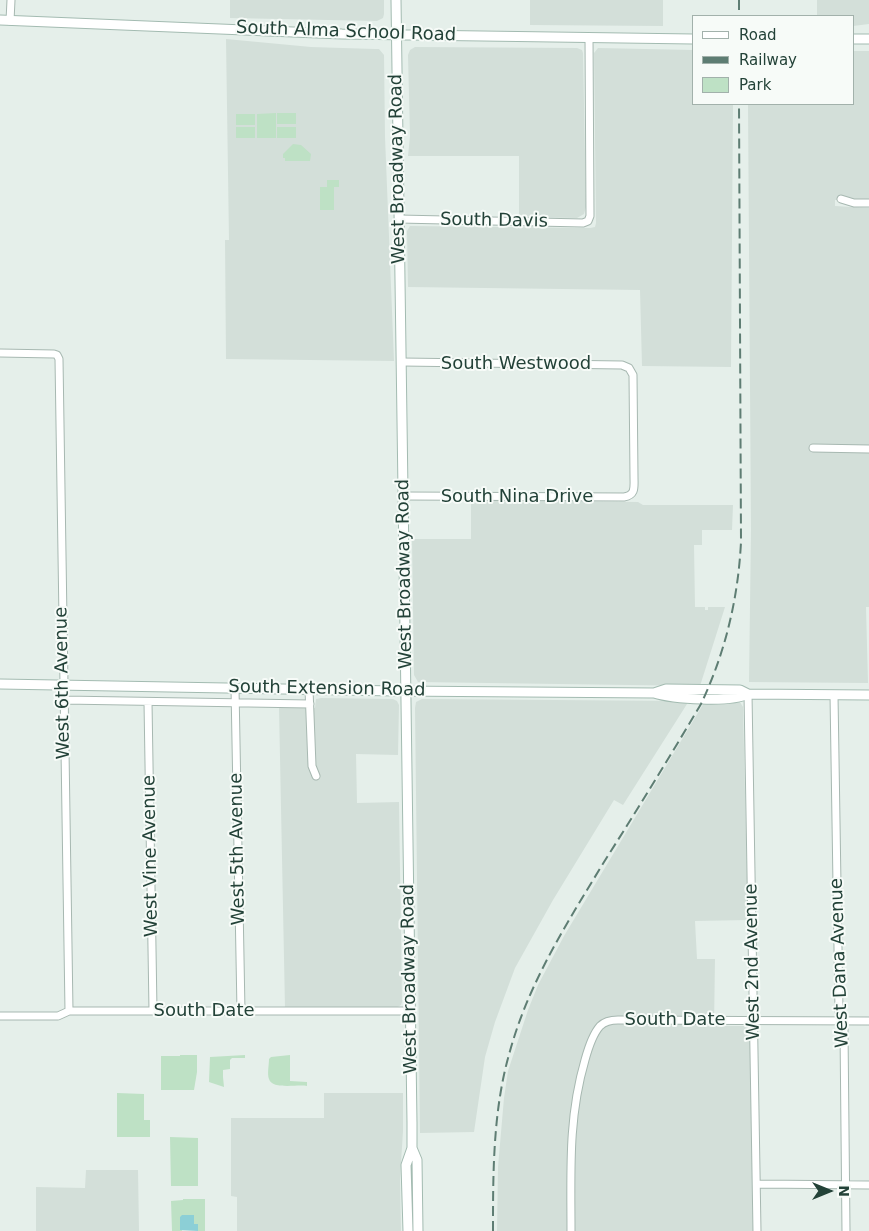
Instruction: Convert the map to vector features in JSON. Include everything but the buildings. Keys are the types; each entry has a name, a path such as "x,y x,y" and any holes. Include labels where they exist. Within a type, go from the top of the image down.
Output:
{"main road":[{"name":"West Broadway Road","path":"396,0 412,1148 416,1160 418,1231"},
{"name":"South Alma School Road","path":"0,20 396,35 692,39"},
{"path":"854,40 869,39"},
{"name":"South Extension Road","path":"0,684 654,693 666,689 740,690 748,694 869,695"},
{"name":"West Broadway Road","path":"408,1231 406,1166 412,1148"}],"street":[{"path":"10,0 10,21"},
{"name":"South Davis","path":"399,220 583,223 588,221 590,216 589,37"},
{"path":"841,199 854,203 869,203"},
{"name":"West 6th Avenue","path":"0,353 57,355 59,360 70,1011"},
{"name":"South Westwood","path":"402,362 622,364 630,368 633,375 634,439 634,492 630,496"},
{"path":"813,448 869,449"},
{"name":"South Nina Drive","path":"404,496 624,498 630,496"},
{"name":"West 5th Avenue","path":"235,688 241,1011"},
{"path":"310,689 312,766 316,776"},
{"name":"West 2nd Avenue","path":"748,694 757,1231"},
{"name":"West Dana Avenue","path":"834,695 839,1011 844,1030 846,1231"},
{"name":"South Extension Road","path":"64,700 310,704"},
{"name":"West Vine Avenue","path":"148,702 153,1010"},
{"name":"South Date","path":"0,1016 58,1016 70,1011 410,1011"},
{"name":"South Date","path":"571,1231 572,1126 574,1108 588,1049 594,1034 602,1024 618,1020 869,1021"},
{"path":"757,1184 869,1185"}],"shaded area":[{"path":"230,0 384,0 384,14 383,18 377,21 230,18"},
{"path":"530,0 663,0 663,26 530,25"},
{"path":"817,0 869,0 869,24 854,26 854,15 817,15"},
{"path":"226,39 311,47 379,49 384,55 385,137 394,361 226,359 225,240 229,240"},
{"path":"415,47 577,48 582,50 586,207 584,214 577,218 519,217 519,156 408,156 410,136 408,55 410,50"},
{"path":"598,48 692,50 692,105 733,105 731,367 642,366 640,290 408,287 407,231 410,226 595,227 594,53"},
{"path":"854,51 869,51 869,200 835,200 835,206 869,208 869,607 866,607 868,683 749,682 751,530 748,105 854,105"},
{"path":"471,500 638,502 643,505 733,505 732,530 702,530 702,545 694,545 695,607 705,607 705,610 708,610 708,607 725,607 700,686 418,682 414,675 412,539 471,539"},
{"path":"316,699 393,699 399,705 398,755 356,754 357,803 399,802 402,1002 396,1008 285,1008 279,707 315,708"},
{"path":"422,699 687,701 687,704 623,805 614,800 553,900 515,968 495,1022 485,1057 474,1132 420,1133 415,708 416,702"},
{"path":"705,701 740,702 743,707 748,920 695,921 697,959 715,959 714,1026 747,1026 750,1030 753,1231 497,1231 498,1167 504,1098 508,1071 528,1010 538,985 564,936"},
{"path":"324,1093 403,1093 400,1179 401,1231 237,1231 237,1197 231,1196 231,1118 324,1118"},
{"path":"86,1170 138,1170 139,1231 36,1231 36,1187 85,1188"}],"green space":[{"path":"276,113 276,138 257,138 257,114"},
{"path":"277,113 296,113 296,124 277,124"},
{"path":"236,114 255,114 255,125 236,125"},
{"path":"236,127 255,127 255,138 236,138"},
{"path":"277,127 296,127 296,138 277,138"},
{"path":"293,144 301,145 311,154 310,161 285,161 283,154"},
{"path":"327,180 339,180 339,187 334,187 334,210 320,210 320,187 327,187"},
{"path":"197,1055 194,1090 161,1090 161,1056"},
{"path":"245,1055 245,1058 232,1058 230,1060 230,1069 223,1070 224,1087 209,1082 210,1057"},
{"path":"290,1055 290,1081 307,1082 307,1086 280,1086 269,1079 269,1059 271,1057"},
{"path":"117,1093 144,1094 144,1120 150,1120 150,1137 117,1137"},
{"path":"170,1137 198,1138 198,1186 171,1186"},
{"path":"205,1199 205,1231 198,1231 198,1225 194,1224 194,1215 180,1217 182,1231 172,1231 171,1201"}],"water":[{"path":"182,1215 194,1215 194,1224 198,1224 198,1231 180,1230 180,1217"}],"railway":[{"path":"739,0 739,15"},
{"path":"493,1231 497,1118 504,1073 518,1026 538,977 563,930 701,704 717,665 729,626 737,585 741,542 739,105"}]}
